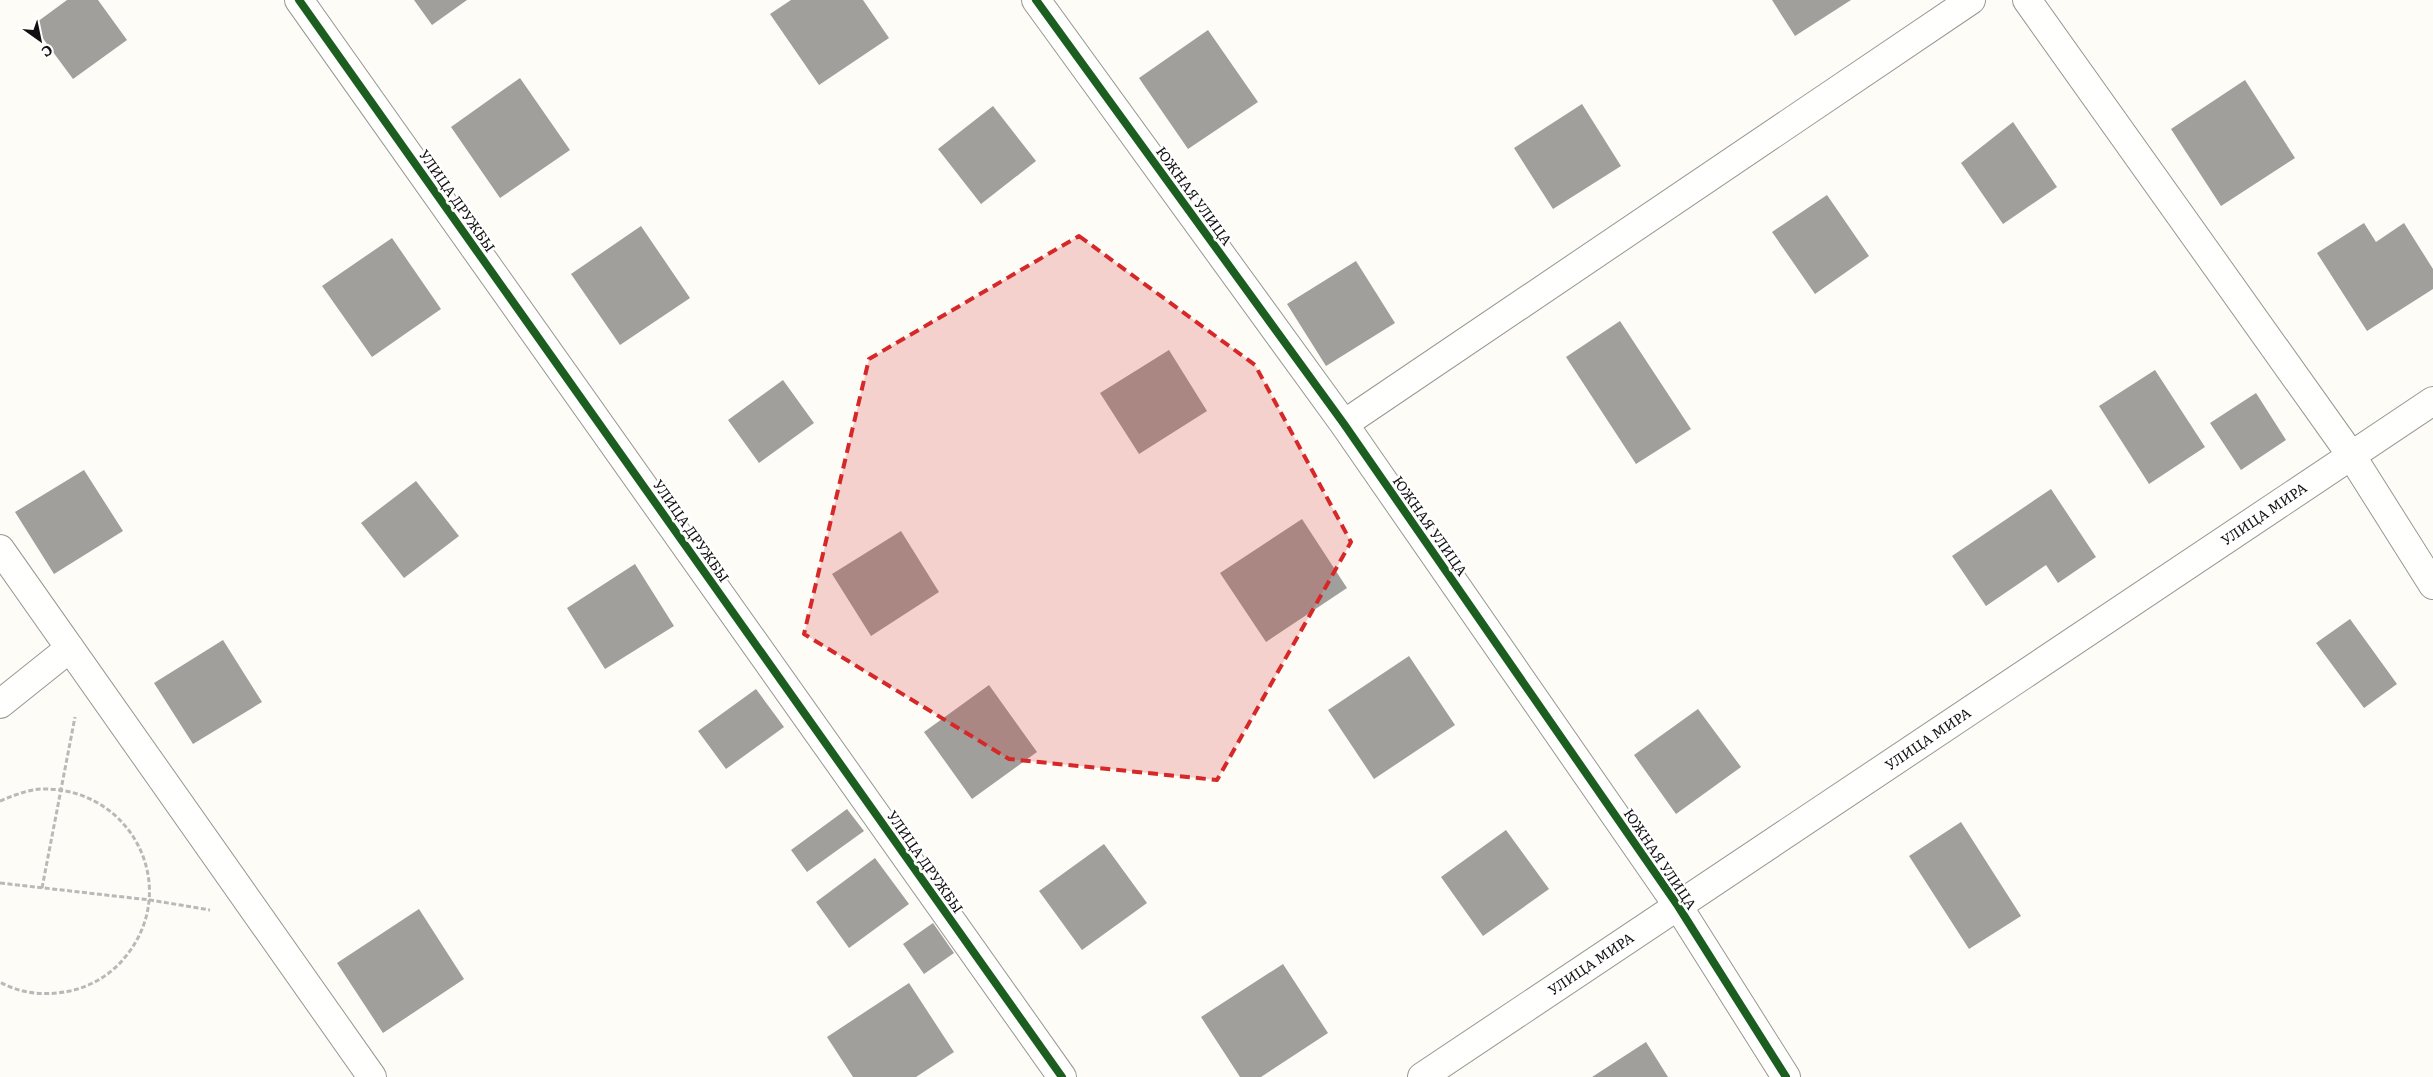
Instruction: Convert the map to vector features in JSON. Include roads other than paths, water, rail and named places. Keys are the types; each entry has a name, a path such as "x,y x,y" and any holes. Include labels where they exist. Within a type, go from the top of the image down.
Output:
{"street":[{"name":"УЛИЦА ДРУЖБЫ","path":"299,0 1062,1077"},
{"name":"ЮЖНАЯ УЛИЦА","path":"1036,0 1344,424 1678,906 1786,1077"},
{"path":"1344,424 1971,0"},
{"path":"2027,0 2352,455 2433,585"},
{"name":"УЛИЦА МИРА","path":"1422,1077 2433,401"},
{"path":"0,549 372,1077"},
{"path":"0,704 78,659"}]}
